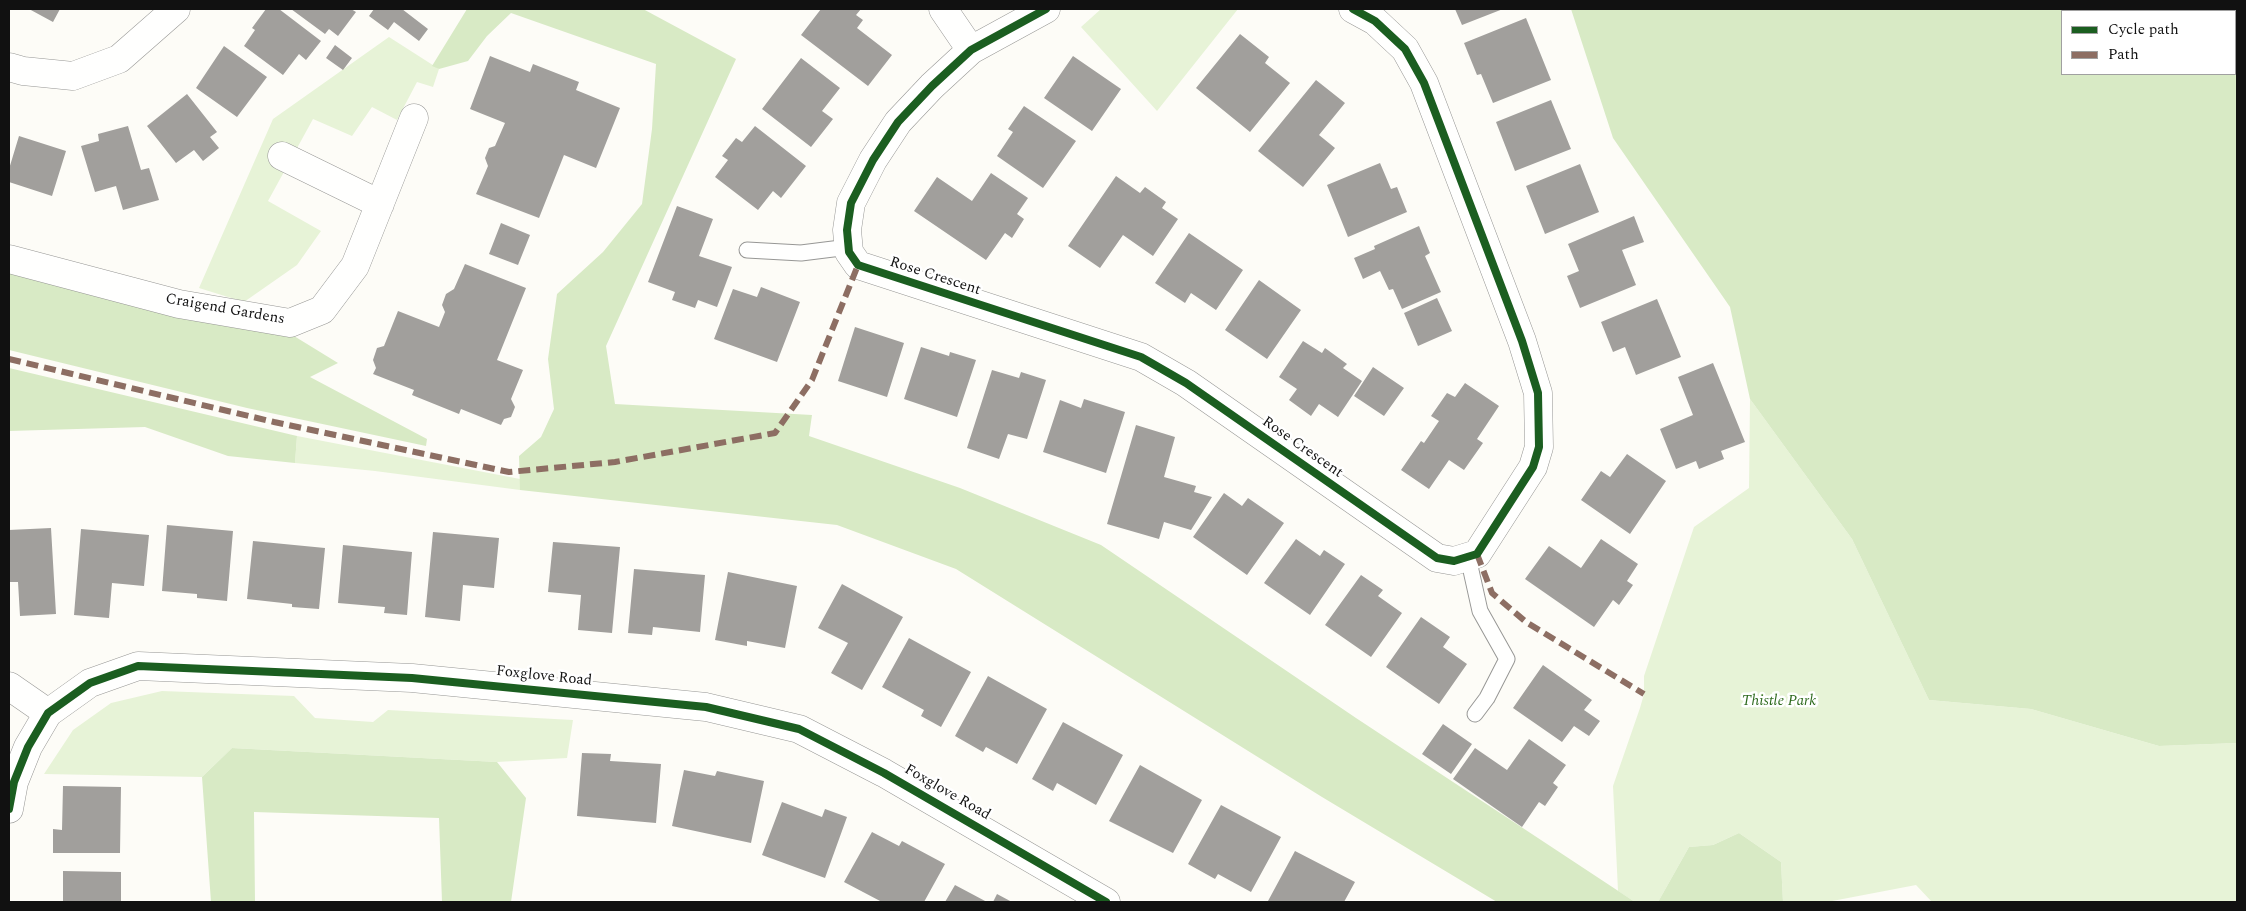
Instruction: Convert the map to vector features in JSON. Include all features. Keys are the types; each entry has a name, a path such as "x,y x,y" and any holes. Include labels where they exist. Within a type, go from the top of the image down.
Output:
{"street":[{"path":"9,67 23,71 73,76 120,59 176,9"},
{"path":"944,9 971,50"},
{"path":"849,247 847,230 851,203 873,160 898,122 932,86 971,50 1046,9"},
{"path":"1353,9 1376,21 1405,49 1424,83 1522,341 1538,393 1539,448 1533,467 1477,554 1468,557"},
{"name":"Craigend Gardens","path":"9,259 179,304 290,323 322,310 355,266 414,118"},
{"path":"282,156 380,204"},
{"name":"Rose Crescent","path":"849,247 849,252 858,265 1141,357 1186,383 1437,558 1454,561 1468,557"},
{"name":"Foxglove Road","path":"9,809 14,782 28,747 48,713 90,683 138,666 412,678 706,707 799,729 884,773 1106,902"},
{"path":"9,686 48,713"}],"lane":[{"path":"747,250 801,253 849,247"},
{"path":"1468,557 1480,611 1507,659 1487,698 1475,714"}],"green space":[{"path":"467,9 643,9 736,59 606,346 615,404 812,415 809,436 960,488 1101,545 1356,718 1635,902 1497,902 1322,797 956,569 837,525 520,490 519,456 541,437 554,409 548,359 557,294 603,252 642,204 652,129 656,64 511,13 487,36 468,61 439,69 432,66"},
{"path":"1101,9 1238,9 1157,111 1081,27"},
{"path":"1571,9 2237,9 2237,743 2159,746 2031,709 1929,700 1852,539 1750,399 1730,307 1613,138"},
{"path":"389,37 439,69 433,87 417,82 397,120 372,107 352,136 313,119 268,201 321,231 297,265 244,302 199,288 273,119"},
{"path":"9,271 219,323 294,336 338,363 310,377 427,439 426,446 247,408 9,350"},
{"path":"9,368 297,436 295,463 228,456 145,427 9,431"},
{"name":"Thistle Park","path":"1750,399 1852,539 1929,700 2031,709 2159,746 2237,743 2237,902 1932,902 1916,885 1827,902 1783,902 1781,862 1739,833 1713,845 1689,847 1658,902 1635,902 1618,891 1613,786 1644,694 1644,676 1694,527 1749,488"},
{"path":"297,436 520,479 520,490 375,471 295,463"},
{"path":"162,691 294,696 315,718 373,722 388,710 573,720 567,758 497,762 232,748 202,777 44,774 73,730 111,703"},
{"path":"232,748 497,762 526,798 511,902 442,902 439,818 254,812 255,902 211,902 202,777"},
{"path":"1739,833 1781,862 1783,902 1658,902 1689,847 1713,845"}],"building":[{"path":"29,9 60,9 53,22"},
{"path":"266,9 279,9 321,41 306,60 299,54 283,75 244,46 255,30 252,28"},
{"path":"291,9 351,9 356,12 338,36 329,29 325,34"},
{"path":"374,9 402,9 428,29 419,41 394,22 388,30 369,16"},
{"path":"821,9 861,9 856,15 863,20 857,28 892,55 868,86 801,35"},
{"path":"1455,9 1503,9 1462,25"},
{"path":"1526,18 1551,80 1493,103 1481,74 1477,75 1464,43"},
{"path":"1240,34 1269,57 1265,63 1290,83 1250,132 1196,88"},
{"path":"335,45 352,58 343,70 326,58"},
{"path":"224,46 267,77 237,117 196,88"},
{"path":"490,56 530,72 533,64 579,82 576,90 620,108 596,168 564,155 539,218 476,194 488,166 485,158 489,148 495,146 505,123 470,109"},
{"path":"1073,56 1121,89 1092,131 1044,98"},
{"path":"801,58 840,88 822,111 833,119 811,147 762,109"},
{"path":"1316,80 1345,103 1319,135 1335,148 1303,187 1258,151"},
{"path":"187,94 217,132 210,137 219,148 203,161 194,150 176,163 147,126"},
{"path":"1551,100 1571,149 1515,171 1496,122"},
{"path":"1024,106 1076,141 1043,188 997,156 1013,132 1008,129"},
{"path":"128,126 141,170 149,168 159,200 123,210 116,186 95,192 81,146 99,141 98,134"},
{"path":"755,126 806,166 781,198 773,191 758,210 715,177 728,160 722,156 736,138 742,142"},
{"path":"19,136 66,151 52,196 9,182 9,169"},
{"path":"1380,163 1391,189 1397,187 1407,212 1348,237 1327,185"},
{"path":"1580,164 1599,212 1545,234 1526,186"},
{"path":"991,173 1028,198 1017,214 1024,219 1012,238 1005,233 986,260 914,211 937,177 972,201"},
{"path":"1116,176 1140,193 1145,187 1166,202 1162,208 1178,219 1153,256 1123,235 1100,268 1068,246"},
{"path":"677,206 713,219 699,256 732,267 717,307 698,300 695,308 672,300 675,292 648,282"},
{"path":"1634,216 1644,242 1622,250 1636,285 1580,308 1567,276 1579,271 1568,244"},
{"path":"501,223 530,235 518,265 489,254"},
{"path":"1419,226 1430,253 1425,256 1441,292 1402,309 1393,289 1389,290 1380,271 1363,279 1354,258 1375,249 1374,246"},
{"path":"1189,233 1243,270 1216,310 1191,293 1185,303 1155,283"},
{"path":"465,264 526,288 497,360 523,370 511,399 515,407 511,417 504,419 501,425 461,409 459,414 412,395 414,390 373,374 376,368 373,360 377,348 384,346 398,311 439,327 445,312 442,305 446,294 454,289"},
{"path":"1259,280 1301,310 1267,359 1225,330"},
{"path":"761,287 800,302 777,362 714,339 733,289 757,297"},
{"path":"1437,298 1452,331 1418,346 1404,313"},
{"path":"1657,299 1681,357 1636,375 1625,347 1613,352 1601,322"},
{"path":"855,327 904,343 887,397 838,381"},
{"path":"1303,341 1322,353 1325,348 1347,364 1343,368 1362,381 1338,417 1319,404 1311,416 1289,400 1297,389 1279,377"},
{"path":"921,347 949,356 950,352 976,360 957,417 904,399"},
{"path":"1713,363 1745,442 1721,451 1724,459 1699,469 1696,461 1676,469 1660,429 1693,415 1678,377"},
{"path":"1373,367 1404,388 1384,416 1354,396"},
{"path":"992,370 1019,378 1021,372 1046,380 1027,439 1008,434 999,459 967,448"},
{"path":"1465,383 1499,406 1477,439 1483,443 1464,470 1449,460 1429,489 1401,470 1421,441 1424,443 1439,421 1431,416 1447,393 1455,397"},
{"path":"1084,399 1125,412 1106,473 1043,452 1060,400 1081,408"},
{"path":"1136,425 1175,437 1164,477 1196,486 1194,492 1212,497 1191,530 1164,522 1159,539 1107,524"},
{"path":"1627,454 1666,481 1630,534 1581,500 1601,471 1610,477"},
{"path":"1224,493 1242,506 1248,498 1284,523 1247,575 1193,537"},
{"path":"167,525 233,531 227,601 197,598 197,594 162,591"},
{"path":"51,528 56,614 20,616 18,582 9,582 9,530"},
{"path":"81,529 149,535 144,586 112,583 109,618 74,615"},
{"path":"433,532 499,538 494,588 463,585 460,621 425,617"},
{"path":"1296,539 1320,556 1324,550 1345,564 1310,615 1264,583"},
{"path":"1601,539 1638,564 1627,581 1633,585 1619,605 1613,600 1594,627 1525,579 1549,546 1581,568"},
{"path":"253,541 325,548 319,609 292,607 292,604 247,599"},
{"path":"553,542 620,547 612,633 578,630 581,595 548,592"},
{"path":"343,545 412,552 407,615 384,613 385,607 338,603"},
{"path":"634,569 705,575 700,632 653,627 652,635 628,633"},
{"path":"728,572 797,586 785,648 747,641 747,646 715,640"},
{"path":"1361,575 1383,590 1378,596 1402,613 1371,657 1325,625"},
{"path":"842,584 903,617 862,690 831,673 848,643 818,628"},
{"path":"1421,617 1450,637 1443,647 1467,664 1439,704 1386,667"},
{"path":"909,638 971,672 941,727 921,716 924,710 882,687"},
{"path":"1543,665 1592,700 1584,710 1600,721 1589,736 1574,726 1562,742 1513,708"},
{"path":"988,676 1047,709 1017,764 986,747 983,752 955,736"},
{"path":"1063,722 1123,755 1096,805 1057,783 1053,791 1032,779"},
{"path":"1443,724 1472,744 1451,774 1422,754"},
{"path":"1529,739 1566,765 1553,783 1558,787 1545,806 1539,802 1522,827 1453,779 1475,748 1507,770"},
{"path":"582,753 611,754 610,761 661,764 656,823 577,816"},
{"path":"1140,765 1202,800 1173,853 1109,821"},
{"path":"684,770 715,776 717,771 764,781 751,843 672,826"},
{"path":"63,786 121,787 120,853 53,853 53,829 62,830"},
{"path":"782,802 822,817 825,809 847,817 825,878 762,855"},
{"path":"1221,805 1281,837 1251,892 1218,874 1215,879 1188,864"},
{"path":"872,832 899,846 902,841 945,864 924,902 882,902 844,882"},
{"path":"1295,851 1355,882 1344,902 1268,901"},
{"path":"63,871 121,872 121,902 63,902"},
{"path":"955,885 987,902 945,902"},
{"path":"997,894 1012,902 993,902"}],"marked path":[{"path":"9,359 274,422 509,472 615,462 775,433 812,380 858,265"},
{"path":"1477,554 1492,593 1526,622 1644,694"}],"cycle path":[{"path":"1046,9 971,50 932,86 898,122 873,160 851,203 847,230 849,252 858,265 1141,357 1186,383 1437,558 1454,561 1477,554 1533,467 1539,447 1538,393 1522,341 1424,83 1405,49 1375,21 1353,9"},
{"path":"9,809 14,782 28,747 48,713 90,683 138,666 412,678 706,707 799,729 884,773 1106,902"}]}
